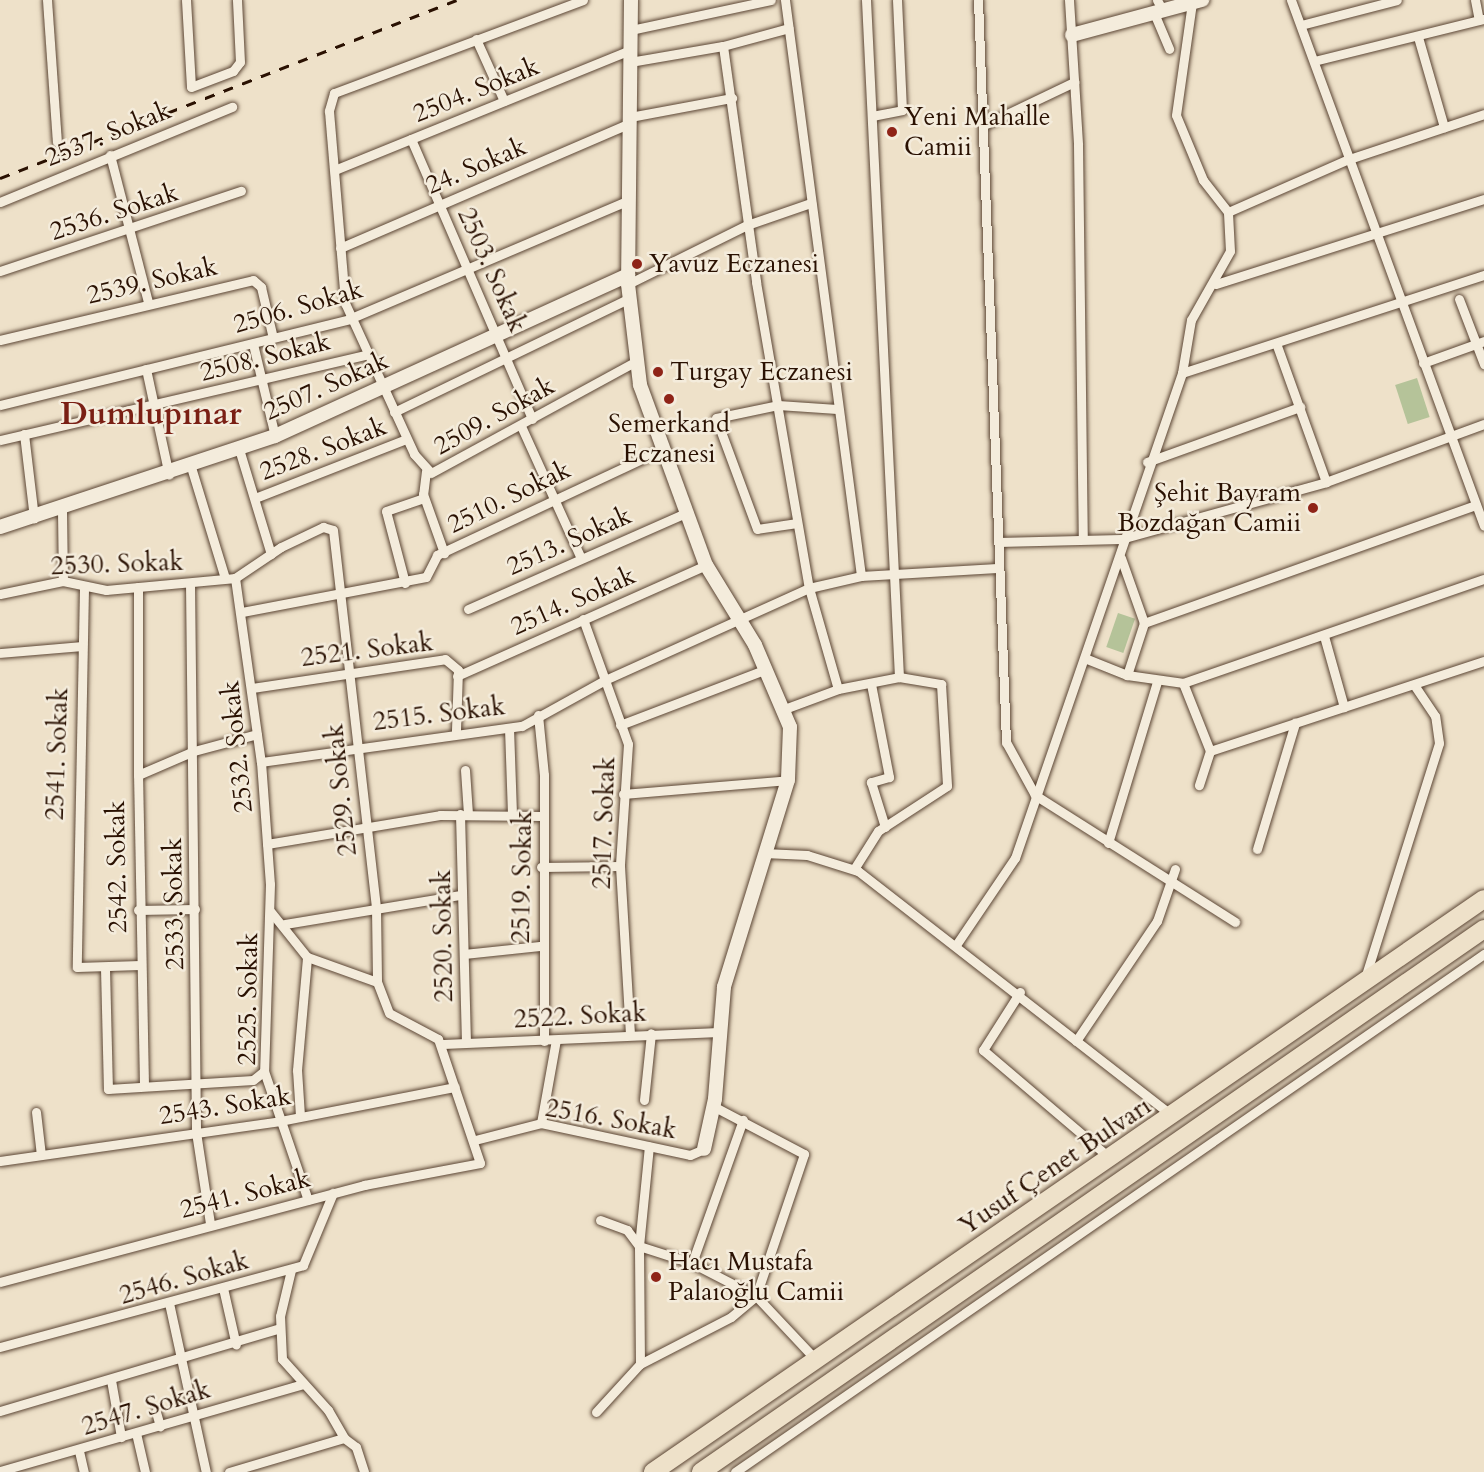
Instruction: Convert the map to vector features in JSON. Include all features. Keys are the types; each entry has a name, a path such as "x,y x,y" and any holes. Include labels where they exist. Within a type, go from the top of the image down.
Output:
{"highway":[{"name":"Yusuf Çenet Bulvarı","path":"653,1472 1362,986 1484,899"},
{"name":"Yusuf Çenet Bulvarı","path":"701,1472 1484,929"}],"street":[{"path":"48,0 57,142"},
{"path":"186,0 190,87 233,71 240,62 237,0"},
{"path":"349,319 340,248 338,169 329,111 334,93 583,0"},
{"path":"632,0 628,299 636,361 663,449 706,565 739,616 787,708 788,780 724,987 713,1106 704,1149"},
{"path":"631,30 771,0"},
{"path":"785,0 837,409 861,576"},
{"path":"866,0 898,577 899,677"},
{"path":"872,116 902,110 897,0"},
{"path":"978,0 987,124 997,568 1006,742 1035,795 1170,884 1180,884 1235,922"},
{"path":"1069,0 1074,82 1083,539"},
{"path":"1291,0 1398,303 1484,526"},
{"path":"1301,25 1397,0"},
{"path":"1314,61 1418,37 1482,19 1475,0"},
{"path":"956,945 1003,880 1087,658 1121,558 1121,539 1147,462 1182,373 1191,320 1216,284 1230,251 1228,212 1203,180 1176,115 1197,2 1158,8 1072,35"},
{"path":"1158,8 1169,49"},
{"name":"2504. Sokak","path":"338,169 504,101 630,56 723,46 789,28"},
{"path":"1418,37 1444,127"},
{"path":"476,39 504,101"},
{"path":"723,46 732,98 747,225 797,523 809,588 838,689"},
{"path":"987,124 1074,82"},
{"name":"24. Sokak","path":"340,248 630,120 732,98"},
{"name":"2537. Sokak","path":"0,202 110,155 232,107"},
{"path":"1228,212 1349,159 1484,114"},
{"name":"2503. Sokak","path":"411,139 464,266 507,355 532,419"},
{"path":"110,155 148,302"},
{"name":"2536. Sokak","path":"0,271 241,191"},
{"path":"1216,284 1484,199"},
{"name":"2506. Sokak","path":"0,405 349,319 464,266 629,200"},
{"path":"628,279 747,225 811,203"},
{"path":"1182,373 1484,275"},
{"name":"2507. Sokak","path":"0,527 62,511 275,436 628,279"},
{"name":"2539. Sokak","path":"0,340 148,302 253,280 261,287 273,338"},
{"path":"1459,298 1480,342 1484,364"},
{"path":"394,412 507,355 628,299"},
{"name":"2509. Sokak","path":"349,319 364,355 406,439 426,471 444,470 636,361"},
{"path":"1423,363 1480,342"},
{"path":"1276,343 1326,482"},
{"path":"253,344 275,436"},
{"name":"2508. Sokak","path":"0,440 261,381 364,355"},
{"path":"146,369 169,475"},
{"path":"797,523 757,529 716,418 778,405 837,409"},
{"path":"1147,462 1300,407"},
{"path":"998,542 1121,539 1326,482 1484,424"},
{"path":"522,426 581,558"},
{"path":"24,434 34,518"},
{"name":"2528. Sokak","path":"255,498 406,439"},
{"path":"235,578 271,554 239,449"},
{"name":"2510. Sokak","path":"242,612 426,578 444,553 555,498 663,449"},
{"path":"191,467 225,578"},
{"path":"426,471 424,498 444,553"},
{"path":"405,583 386,511 424,498"},
{"path":"1144,622 1476,506"},
{"path":"62,511 63,581"},
{"name":"2513. Sokak","path":"468,609 688,513"},
{"name":"2529. Sokak","path":"271,554 323,527 333,530 350,670 364,826 376,908 377,982"},
{"path":"1121,558 1144,622 1127,675"},
{"name":"2514. Sokak","path":"457,676 706,565"},
{"name":"2515. Sokak","path":"261,762 456,731 509,728 739,616 809,588 861,576 898,577 997,568"},
{"name":"2530. Sokak","path":"0,594 63,581 84,588 138,587 235,578"},
{"name":"2532. Sokak","path":"235,578 242,612 261,762 271,912"},
{"path":"1087,658 1127,675 1157,682 1184,682 1324,636 1484,579"},
{"name":"2533. Sokak","path":"190,582 194,751 196,1132 210,1224"},
{"path":"138,587 138,775"},
{"name":"2541. Sokak","path":"84,588 81,646 77,966 105,968 140,965"},
{"name":"2517. Sokak","path":"583,619 628,744 620,866 630,1035"},
{"path":"1324,636 1344,707"},
{"path":"0,653 81,646"},
{"name":"2521. Sokak","path":"252,688 350,670 445,659 455,664 457,676 456,731"},
{"path":"1210,751 1484,661"},
{"path":"620,724 767,669"},
{"path":"787,708 838,689 899,677 941,684 947,786 885,827 854,869"},
{"path":"1108,843 1157,682"},
{"path":"1184,682 1210,751 1199,785"},
{"path":"871,684 889,777 871,782 885,827"},
{"path":"1362,986 1439,743 1435,716 1413,684"},
{"name":"2519. Sokak","path":"538,715 543,816 540,946 544,1041"},
{"path":"1257,849 1295,723"},
{"path":"509,728 512,815"},
{"name":"2542. Sokak","path":"144,1085 138,910 138,775 194,751 257,734"},
{"name":"2520. Sokak","path":"465,770 461,895 466,1039"},
{"path":"623,794 788,780"},
{"path":"267,844 364,826 464,814 543,816"},
{"path":"764,853 807,855 854,869 1020,992 1076,1041 1173,1116"},
{"path":"541,867 620,866"},
{"path":"1076,1041 1157,921 1175,869"},
{"path":"285,924 461,895"},
{"path":"138,910 195,909"},
{"path":"271,912 285,924 307,957 377,982 389,1013 441,1044 475,1140"},
{"name":"2525. Sokak","path":"271,912 264,1071 308,1200"},
{"path":"464,954 540,946"},
{"path":"735,1472 1484,954"},
{"path":"300,1116 297,1070 307,957"},
{"path":"105,968 108,1089 197,1081 253,1080 264,1071"},
{"path":"1020,992 983,1050 1111,1159"},
{"name":"2522. Sokak","path":"441,1044 466,1039 544,1041 651,1033 720,1032"},
{"path":"644,1100 651,1033"},
{"path":"541,1123 556,1040"},
{"name":"2543. Sokak","path":"0,1161 280,1121 455,1087"},
{"path":"596,1412 640,1364 731,1317 756,1296 804,1154 713,1106"},
{"path":"36,1112 41,1155"},
{"path":"692,1263 742,1120"},
{"name":"2516. Sokak","path":"475,1140 541,1123 697,1155 704,1149"},
{"name":"2541. Sokak","path":"0,1282 210,1224 333,1193 480,1163 475,1140"},
{"path":"640,1364 639,1246 649,1146"},
{"path":"333,1193 310,1254 291,1270 280,1328 282,1359 344,1438 356,1447 364,1472"},
{"path":"600,1220 627,1230 639,1246 692,1263 756,1296 817,1361"},
{"name":"2546. Sokak","path":"0,1347 291,1270"},
{"path":"223,1288 236,1345"},
{"path":"170,1303 191,1415 206,1472"},
{"path":"0,1411 236,1345 280,1328"},
{"path":"111,1380 121,1437"},
{"name":"2547. Sokak","path":"0,1471 24,1470 191,1415 303,1384"},
{"path":"156,1412 160,1426"},
{"path":"136,1433 145,1472"},
{"path":"228,1472 344,1438"},
{"path":"78,1451 84,1472"}],"green space":[{"path":"1417,378 1430,417 1408,424 1395,385"},
{"path":"1118,613 1135,619 1123,653 1106,647"}],"railway":[{"path":"0,178 456,0"}],"place":[{"name":"Yeni Mahalle Camii","path":"892,132"},
{"name":"Yavuz Eczanesi","path":"637,264"},
{"name":"Turgay Eczanesi","path":"658,372"},
{"name":"Semerkand Eczanesi","path":"669,399"},
{"name":"Şehit Bayram Bozdağan Camii","path":"1313,508"},
{"name":"Hacı Mustafa Palaıoğlu Camii","path":"656,1277"}],"district":[{"name":"Dumlupınar","path":"151,414"}]}
